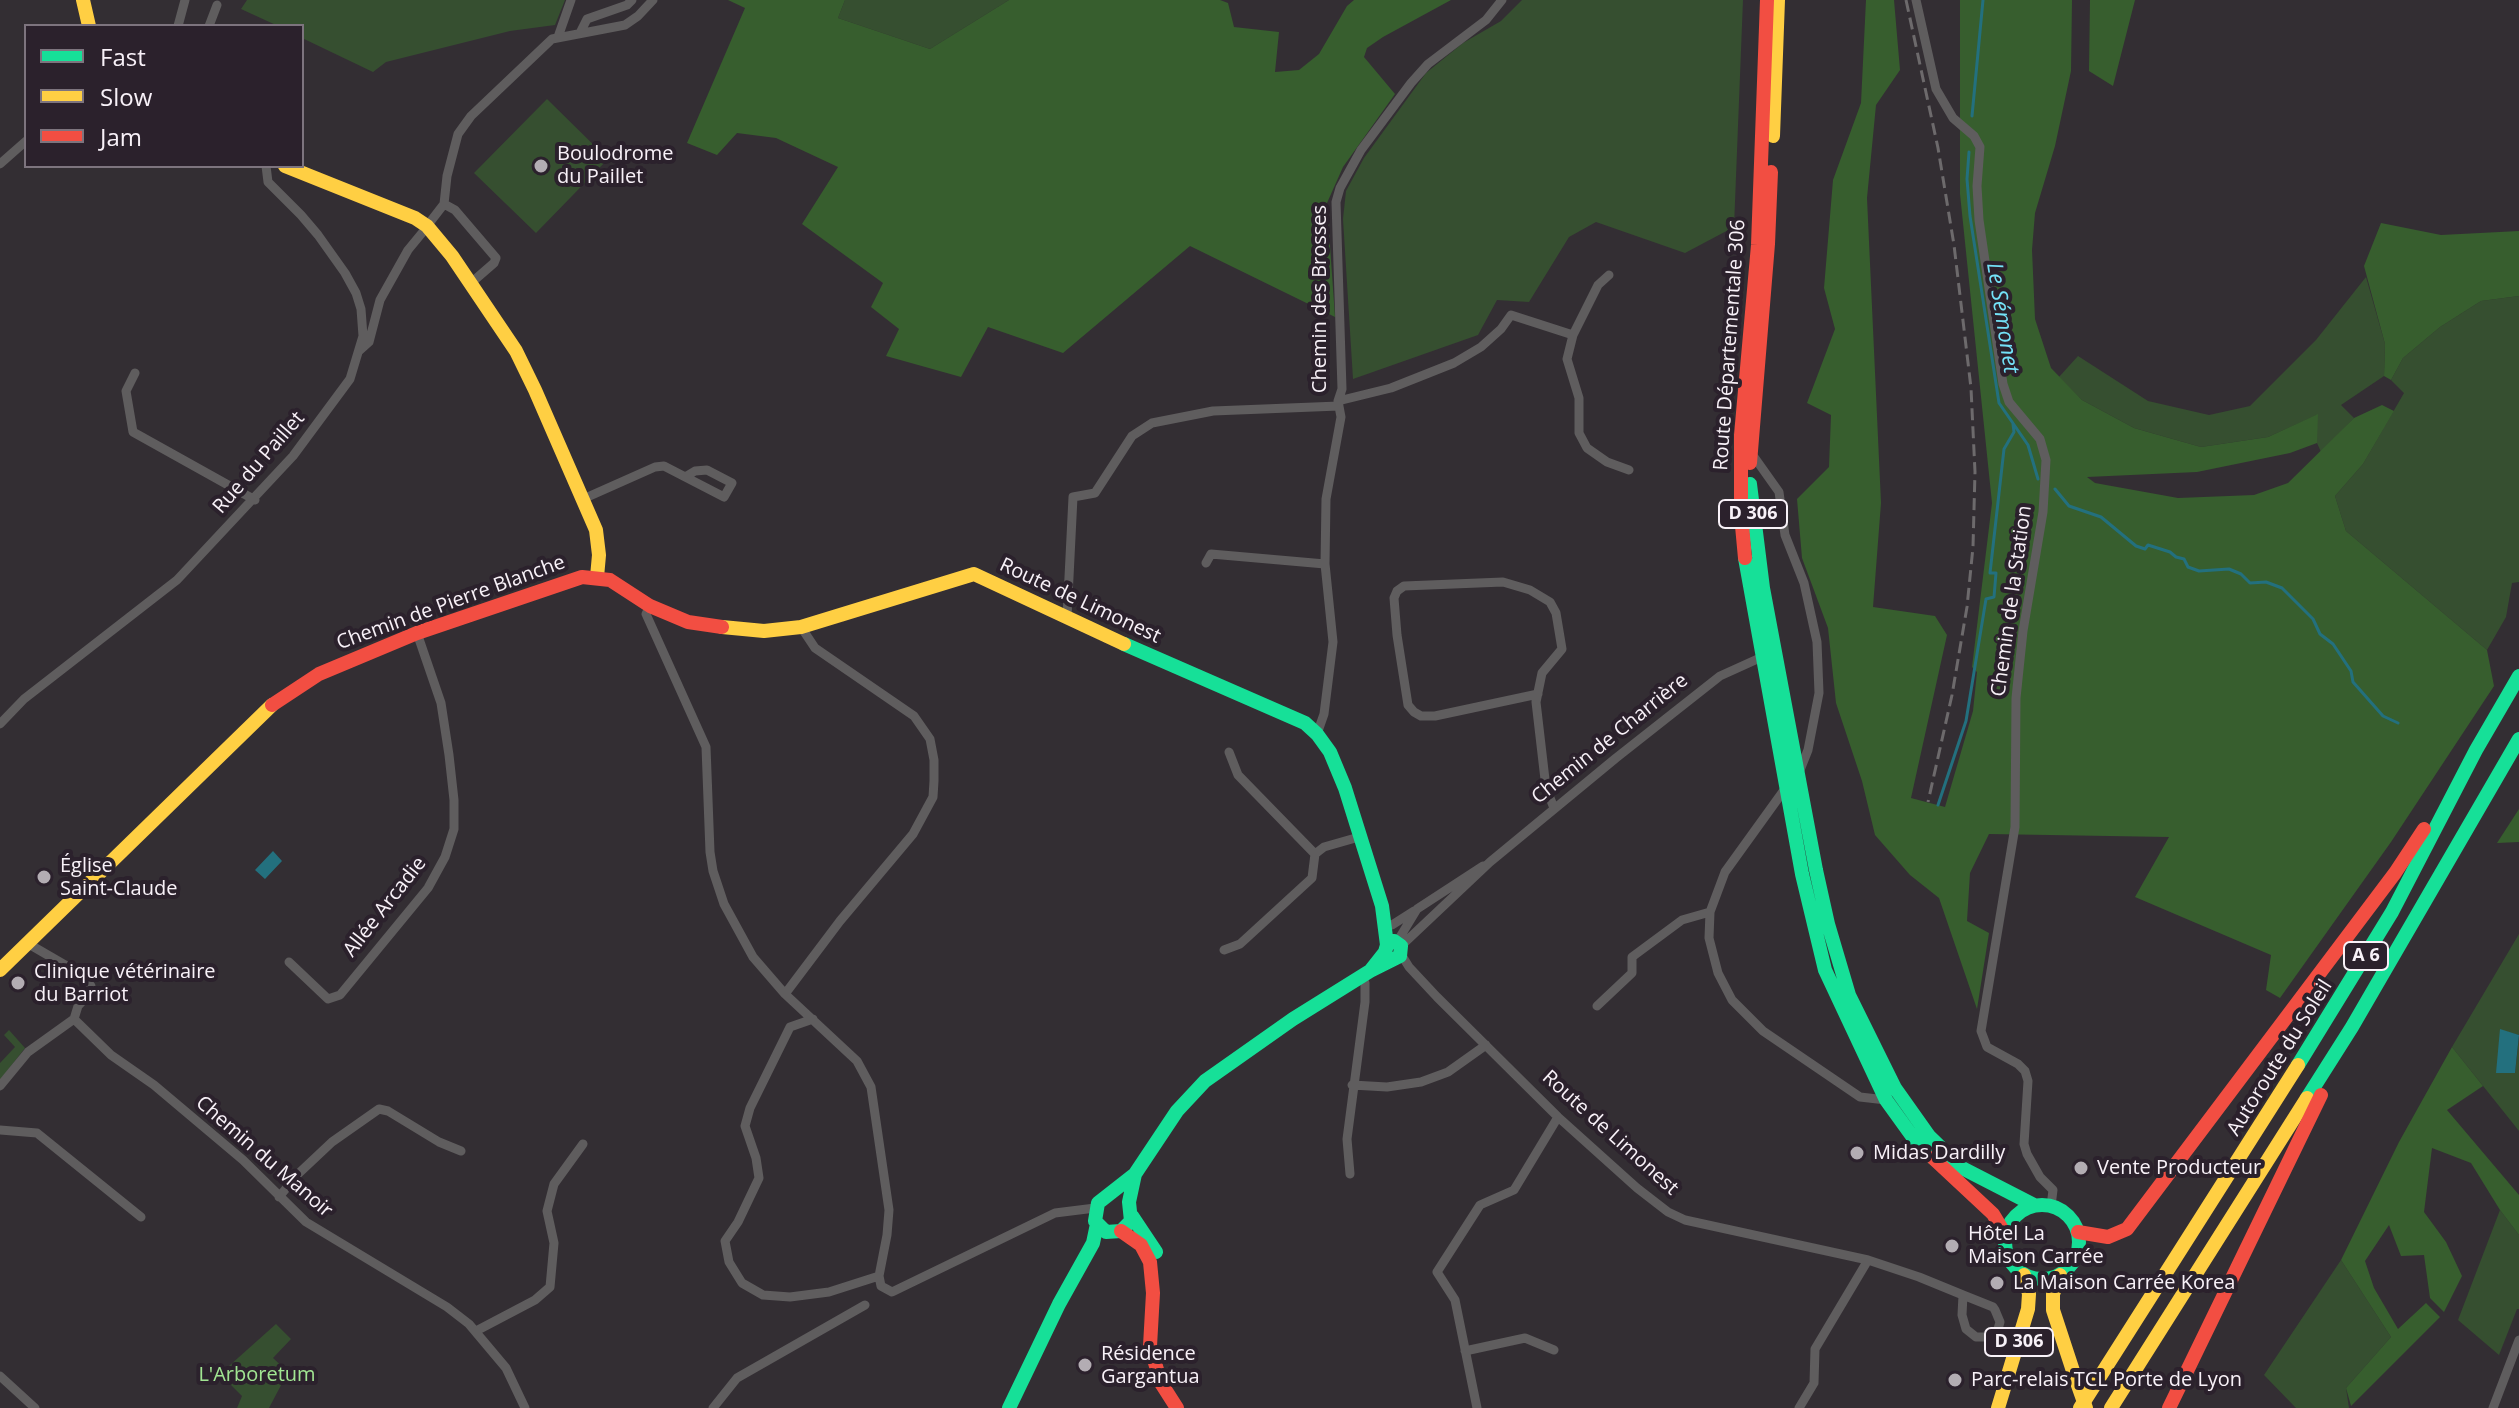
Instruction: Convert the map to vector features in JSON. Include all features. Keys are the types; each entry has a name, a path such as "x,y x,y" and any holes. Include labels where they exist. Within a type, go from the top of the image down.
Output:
{"main road":[{"path":"83,0 89,24"},
{"name":"Route Départementale 306","path":"1767,0 1758,245 1741,435 1741,515 1747,578 1813,925 1825,970 1886,1100 1917,1143 1993,1214 2005,1234"},
{"name":"Route Départementale 306","path":"1778,0 1768,244 1750,449 1750,493 1763,588 1828,924 1864,1031 1919,1123 1948,1157 1984,1182 2034,1205"},
{"path":"290,168 415,218 471,283 529,375 583,499 598,541 597,577"},
{"name":"Route de Limonest","path":"597,577 630,590 650,606 678,619 716,627 764,631 801,627 974,574 1295,719 1317,734 1330,752 1345,788 1396,952"},
{"name":"Chemin de Pierre Blanche","path":"1,966 279,698 319,674 417,633 571,580 597,577"},
{"name":"Autoroute du Soleil","path":"2083,1408 2370,949 2519,676"},
{"name":"A 6","path":"2111,1408 2352,1027 2519,739"},
{"path":"2078,1232 2108,1237 2127,1229 2395,873 2476,750"},
{"name":"Route de Limonest","path":"1382,906 1392,925 1396,952"},
{"name":"Chemin de Charrière","path":"1107,1196 1135,1174 1177,1111 1205,1081 1396,952"},
{"path":"2169,1408 2352,1027"},
{"name":"Chemin de Charrière","path":"1131,1211 1135,1174"},
{"path":"1009,1408 1059,1304 1093,1243 1095,1218 1107,1196 1123,1198 1145,1232 1160,1266 1159,1288 1152,1309"},
{"path":"2034,1205 2051,1206 2068,1216 2078,1232 2080,1245 2077,1257 2060,1275 2036,1279 2024,1275 2008,1258 2004,1246 2005,1234 2015,1216 2034,1205"},
{"path":"1093,1243 1128,1225 1131,1211"},
{"path":"1095,1218 1137,1241 1146,1253 1153,1278 1150,1346 1161,1383 1177,1408"},
{"name":"D 306","path":"1998,1408 2028,1309 2029,1294 2024,1275"},
{"name":"D 306","path":"2060,1275 2053,1294 2053,1310 2083,1408"}],"street":[{"path":"179,24 185,0"},
{"path":"558,37 571,0"},
{"path":"580,33 587,19 627,5 632,0"},
{"path":"359,352 369,342 380,300 408,250 444,204 447,176 463,125 552,39 625,25 653,0"},
{"name":"Chemin des Brosses","path":"1317,734 1324,714 1333,642 1325,564 1326,499 1341,417 1338,404 1342,389 1336,202 1340,188 1361,150 1421,72 1486,20 1502,0"},
{"name":"Chemin de la Station","path":"1916,0 1936,89 1953,118 1974,136 1980,147 1977,186 1979,220 2003,384 2009,402 2040,439 2047,470 2016,698 2015,827 1981,1031 1987,1047 2025,1071 2028,1081 2024,1144 2040,1177 2053,1190 2051,1206"},
{"path":"210,24 217,5"},
{"path":"0,164 24,143"},
{"name":"Rue du Paillet","path":"0,724 24,699 177,580 293,456 350,379 363,327 356,293 318,235 268,182 266,168"},
{"path":"444,204 455,210 496,258 471,283"},
{"path":"1609,275 1598,285 1573,335 1567,359 1579,398 1579,433 1587,448 1607,462 1629,470"},
{"path":"1067,617 1073,497 1095,493 1132,436 1152,423 1213,411 1338,404 1391,388 1454,363 1481,347 1511,315 1573,335"},
{"path":"135,373 126,391 133,432 255,500"},
{"name":"Route Départementale 306","path":"1750,449 1779,492 1785,535 1804,583 1817,642 1819,693 1808,750 1798,774"},
{"path":"583,499 655,467 664,466 685,477"},
{"path":"1206,563 1211,554 1325,564"},
{"path":"1538,694 1435,716 1421,716 1414,712 1408,705 1397,635 1394,598 1397,591 1404,586 1503,582 1546,597 1556,613 1562,649 1542,673 1538,694 1536,702 1546,788 1554,808"},
{"path":"650,606 646,614 706,747 710,852 718,888 753,957 785,994 857,1061 871,1087 889,1210 879,1276 881,1286 888,1291 900,1288 1055,1213 1095,1218"},
{"path":"785,994 840,921 913,834 933,797 934,781 930,739 914,716 815,648 801,627"},
{"name":"Allée Arcadie","path":"289,962 328,999 340,995 428,888 445,857 454,829 449,755 441,703 417,633"},
{"name":"Chemin de Charrière","path":"1396,952 1490,862 1554,808 1720,676 1762,657"},
{"path":"1229,752 1238,775 1315,854"},
{"path":"1787,786 1725,872 1710,912 1709,938 1718,973 1732,1000 1748,1018 1795,1054 1860,1097 1886,1100"},
{"path":"1224,950 1240,944 1312,878 1315,854 1324,847 1359,837"},
{"name":"Chemin de Charrière","path":"1392,925 1490,862"},
{"name":"Chemin de Charrière","path":"1396,952 1417,909"},
{"path":"1597,1006 1632,973 1632,957 1682,920 1710,912"},
{"path":"0,1086 28,1052 78,1022 78,1006 91,992 91,986 77,972 27,943"},
{"name":"Route de Limonest","path":"1396,952 1558,1117 1651,1201 1685,1220 1868,1260 1963,1295 1993,1307 2000,1322 1990,1337 1976,1337 1966,1329 1962,1315 1963,1295"},
{"path":"1350,1174 1347,1139 1366,973"},
{"path":"813,1019 790,1027 750,1108 745,1126 759,1178 738,1222 725,1241 729,1262 742,1283 763,1295 790,1297 829,1292 879,1276"},
{"name":"Chemin du Manoir","path":"78,1022 111,1055 154,1085 243,1160 315,1228 447,1307 476,1331 506,1368 525,1408"},
{"path":"1352,1085 1387,1087 1421,1082 1448,1072 1486,1045"},
{"path":"279,1197 322,1150 379,1109 461,1151"},
{"path":"1477,1408 1455,1300 1437,1272 1480,1205 1514,1190 1558,1117"},
{"path":"0,1130 37,1133 141,1217"},
{"path":"476,1331 535,1300 550,1287 554,1243 547,1211 554,1184 583,1144"},
{"path":"1799,1408 1814,1383 1815,1349 1868,1260"},
{"path":"713,1408 737,1378 865,1305"},
{"path":"1465,1351 1525,1338 1554,1350"},
{"path":"2493,1408 2519,1340"},
{"path":"0,1376 35,1408"}],"green space":[{"path":"247,0 565,0 555,25 510,31 386,62 373,72 304,39 304,24 274,24 241,9"},
{"path":"728,0 845,0 838,18 930,49 1009,0 1220,0 1228,3 1234,27 1279,32 1275,72 1299,70 1319,54 1347,6 1354,0 1451,0 1367,48 1364,57 1395,94 1343,167 1327,203 1335,317 1190,246 1063,353 988,327 961,377 886,356 899,329 871,307 883,283 802,224 838,167 776,138 737,133 717,155 687,143 745,8"},
{"path":"845,0 1009,0 930,49 838,18"},
{"path":"1522,0 1743,0 1734,227 1685,253 1596,222 1569,237 1529,302 1497,300 1478,335 1353,379 1343,219 1346,191 1364,158 1426,73 1463,43 1501,21"},
{"path":"1866,0 1894,0 1900,70 1876,105 1867,198 1881,503 1873,607 1935,616 1947,635 1911,798 1945,807 1973,711 1977,672 1972,667 1992,503 1960,194 1960,0 2072,0 2071,71 2055,146 2035,213 2032,250 2035,319 2051,368 2082,400 2134,428 2201,447 2268,437 2318,414 2317,443 2290,453 2197,472 2087,477 2095,483 2178,498 2254,495 2288,483 2354,418 2382,405 2394,411 2363,464 2335,496 2346,531 2487,650 2494,686 2391,842 2280,998 2266,990 2271,955 2135,897 2169,837 1989,834 1970,873 1967,921 1989,933 1977,1009 1939,898 1910,875 1875,835 1862,781 1836,703 1828,628 1802,558 1797,499 1829,467 1831,415 1807,403 1835,329 1824,288 1833,180 1861,103"},
{"path":"2090,0 2135,0 2113,86 2089,71"},
{"name":"Boulodrome du Paillet","path":"547,99 608,159 536,233 474,173"},
{"path":"2381,223 2441,235 2519,231 2519,296 2481,301 2440,327 2403,358 2391,380 2384,376 2385,344 2364,266"},
{"path":"2366,277 2385,344 2384,376 2341,405 2354,418 2321,452 2317,443 2317,415 2268,437 2201,447 2134,428 2082,400 2059,377 2078,356 2148,401 2209,415 2250,406 2316,340"},
{"path":"2519,296 2519,582 2512,583 2506,617 2487,650 2346,531 2335,496 2363,464 2404,393 2391,380 2403,358 2440,327 2481,301"},
{"path":"2519,809 2519,842 2497,843"},
{"path":"2519,934 2519,1035 2500,1030 2515,1073 2519,1037 2519,1131 2452,1047"},
{"path":"9,1030 25,1048 0,1080 0,1063 15,1047 4,1035"},
{"path":"2452,1047 2483,1086 2447,1110 2519,1195 2519,1235 2471,1163 2432,1148 2424,1212 2446,1242 2462,1276 2444,1312 2430,1298 2424,1255 2401,1256 2389,1225 2365,1261 2374,1288 2398,1329 2426,1303 2440,1317 2351,1406 2346,1388 2391,1337 2341,1260 2399,1142"},
{"path":"2500,1210 2519,1235 2519,1309 2499,1355 2458,1320"},
{"path":"2341,1260 2391,1337 2346,1388 2349,1408 2296,1408 2264,1375"},
{"name":"L'Arboretum","path":"276,1324 291,1339 273,1358 288,1372 269,1408 237,1408 242,1396 220,1374"}],"water":[{"path":"273,851 282,861 265,879 255,870"},
{"path":"2500,1029 2519,1035 2515,1073 2496,1073"}],"waterway":[{"name":"Le Sémonet","path":"1972,116 1983,0"},
{"name":"Le Sémonet","path":"1969,152 1967,179 1970,216 1999,403 2028,445 2038,479"},
{"path":"1938,805 1966,721 1986,599 1994,597 1996,573 1990,573 2004,449 2014,432 2013,424"},
{"name":"Le Sémonet","path":"2055,489 2069,506 2101,517 2136,546 2145,549 2148,545 2170,552 2184,559 2188,567 2199,571 2229,569 2241,574 2250,583 2266,582 2282,588 2313,619 2320,634 2333,644 2351,671 2353,682 2383,716 2398,723"}],"railway":[{"path":"1906,0 1938,148 1954,245 1971,388 1975,472 1973,547 1967,607 1952,695 1928,802"}],"traffic: fast":[{"path":"1750,484 1763,588 1816,870 1849,995 1895,1088 1929,1136 1962,1168 2034,1205"},
{"path":"1745,558 1802,874 1825,970 1886,1100 1917,1143 1933,1158"},
{"path":"1124,644 1305,723 1317,734 1330,752 1345,788 1382,906 1387,945 1370,971"},
{"path":"2298,1065 2392,912 2476,750 2519,676"},
{"path":"2307,1098 2352,1027 2519,739"},
{"path":"1135,1174 1129,1202 1131,1221 1121,1231 1106,1232 1095,1221 1098,1203 1135,1174 1177,1111 1205,1081 1293,1019 1400,956 1401,946 1394,941"},
{"path":"2035,1205 2049,1205 2063,1211 2073,1221 2079,1242 2077,1256 2063,1273 2049,1279 2035,1279 2021,1273 2011,1263 2005,1249 2005,1235 2011,1221 2021,1211 2035,1205"},
{"path":"1132,1216 1156,1252"},
{"path":"1009,1408 1059,1304 1093,1243 1097,1224"}],"traffic: slow":[{"path":"83,0 89,24"},
{"path":"1773,136 1778,0"},
{"path":"290,168 415,218 427,226 452,256 516,351 535,390 596,530 599,555 597,577"},
{"path":"722,627 764,631 801,627 974,574 1124,644"},
{"path":"0,970 272,705"},
{"path":"2080,1408 2298,1065"},
{"path":"2111,1408 2307,1098"},
{"path":"1998,1408 2028,1309 2029,1294 2024,1275"},
{"path":"2060,1275 2053,1294 2053,1310 2074,1374"},
{"path":"2074,1374 2086,1408"}],"traffic: jam":[{"path":"1745,558 1741,515 1741,435 1758,245 1767,0"},
{"path":"1750,463 1771,172"},
{"path":"272,705 319,674 417,633 582,577 610,580 650,606 688,622 722,627"},
{"path":"2078,1232 2108,1237 2127,1229 2395,873 2424,829"},
{"path":"2169,1408 2321,1095"},
{"path":"1933,1158 1993,1214 2005,1234"},
{"path":"1121,1231 1141,1245 1150,1262 1153,1293 1150,1346 1161,1383 1177,1408"}],"place":[{"name":"Boulodrome du Paillet","path":"541,166"},
{"name":"Église Saint-Claude","path":"44,877"},
{"name":"Clinique vétérinaire du Barriot","path":"18,983"},
{"name":"Midas Dardilly","path":"1857,1153"},
{"name":"Vente Producteur","path":"2081,1168"},
{"name":"Hôtel La Maison Carrée","path":"1952,1246"},
{"name":"La Maison Carrée Korea","path":"1997,1283"},
{"name":"Résidence Gargantua","path":"1085,1365"},
{"name":"Parc-relais TCL Porte de Lyon","path":"1955,1380"}]}
